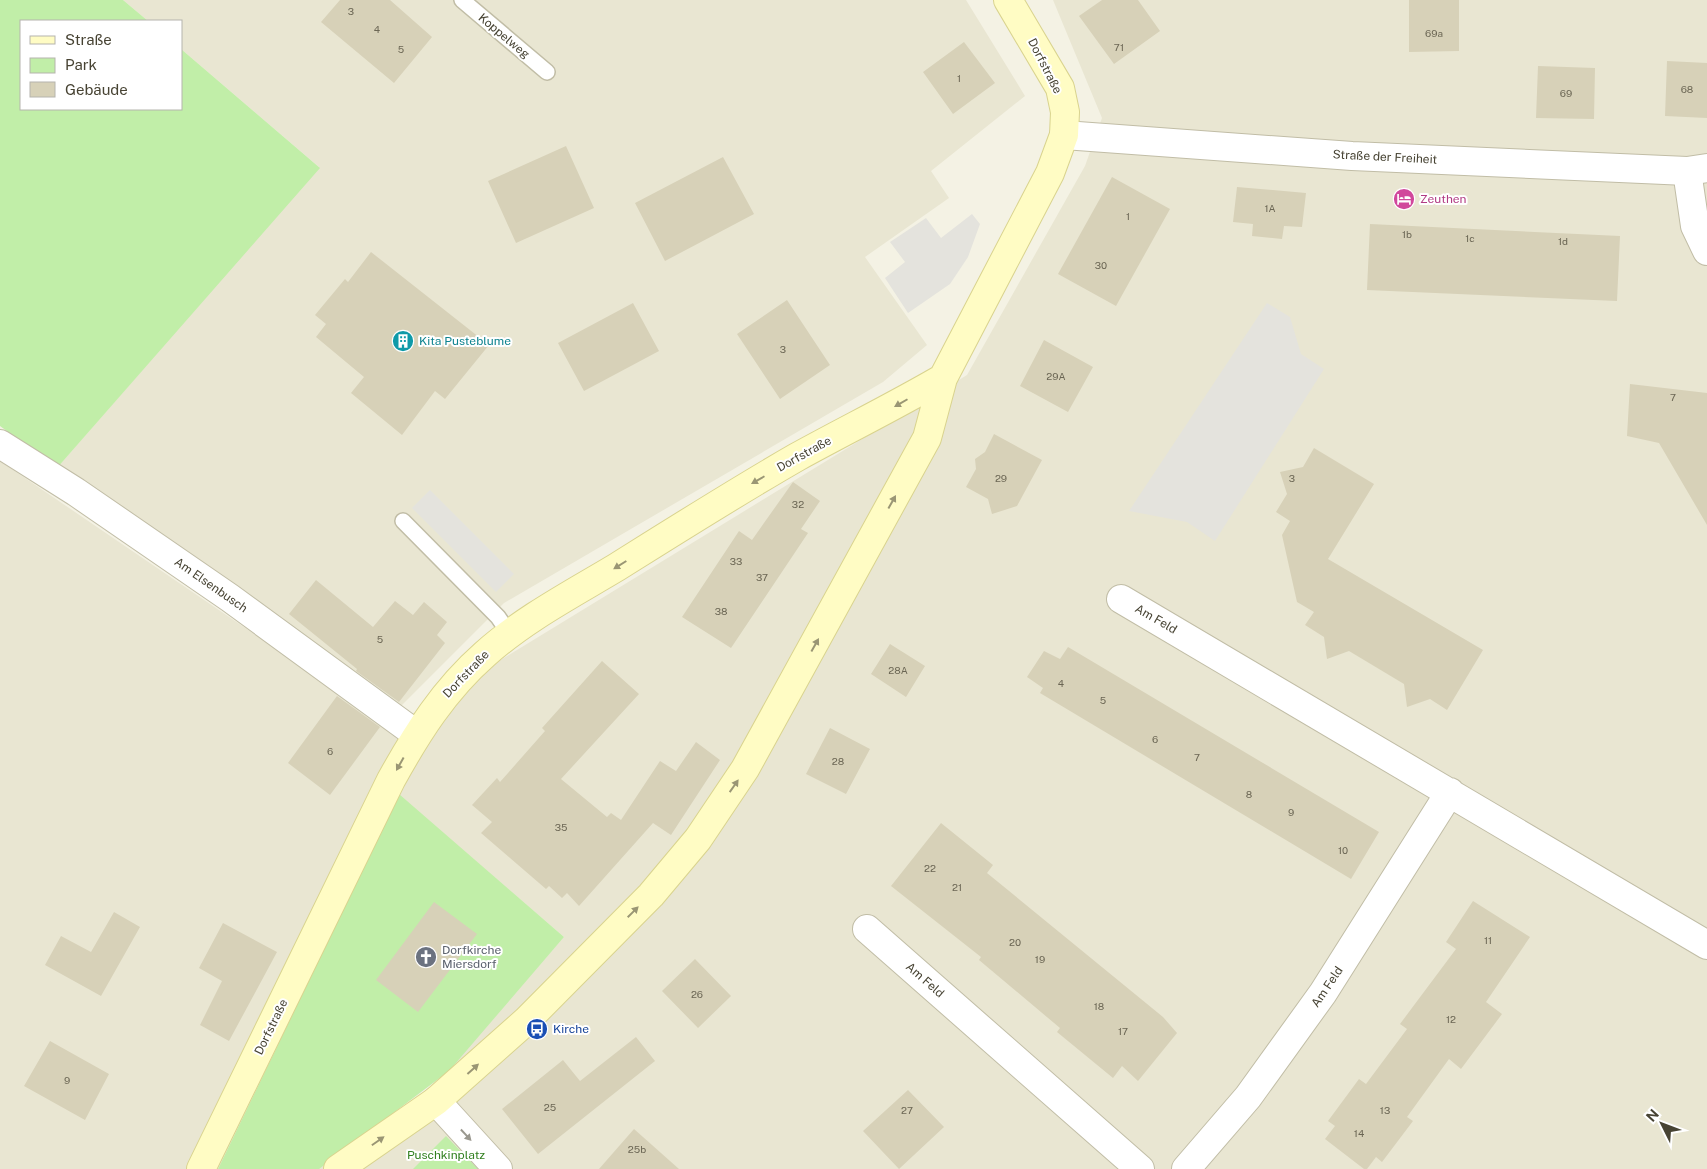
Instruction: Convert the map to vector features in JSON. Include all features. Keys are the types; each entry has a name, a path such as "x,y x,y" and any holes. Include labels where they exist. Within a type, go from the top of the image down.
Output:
{"main road":[{"name":"Dorfstraße","path":"338,1169 436,1100 526,1021 651,894 698,839 745,769 927,438 943,378 1050,173 1064,135 1065,112 1060,88 1008,0"},
{"name":"Dorfstraße","path":"201,1169 391,780 416,734 443,697 483,655 509,633 675,529 797,457 893,407 943,378"}],"street":[{"name":"Straße der Freiheit","path":"1064,135 1352,156 1697,170"},
{"path":"1697,170 1695,226 1707,251"},
{"name":"Am Elsenbusch","path":"0,444 76,492 230,598 416,734"},
{"name":"Am Feld","path":"1121,599 1707,945"},
{"name":"Am Feld","path":"1186,1169 1248,1097 1323,993 1450,792"},
{"name":"Am Feld","path":"867,929 1140,1169"},
{"path":"436,1100 498,1169"}],"lane":[{"name":"Koppelweg","path":"462,0 547,72"},
{"path":"403,521 498,618 509,633"}],"shaded area":[{"path":"123,0 966,0 1025,96 931,171 949,198 865,257 927,345 883,382 504,603 400,707 57,468 319,167 182,50 182,20 147,20"},
{"path":"1053,0 1707,0 1707,1169 313,1169 428,1092 564,937 399,795 218,1169 0,1169 0,461 391,727 967,375 1085,166 1102,118"},
{"path":"972,214 980,224 968,257 950,284 908,313 885,278 905,262 890,242 926,218 941,238"},
{"path":"1267,303 1290,317 1301,354 1324,369 1215,541 1187,522 1129,511"},
{"path":"430,490 514,574 496,592 412,508"}],"green space":[{"path":"0,0 123,0 147,20 20,20 20,110 182,110 182,50 320,168 57,468 0,426"},
{"path":"399,794 564,937 449,1071 319,1169 218,1169"},
{"name":"Puschkinplatz","path":"446,1136 478,1169 413,1169"}],"building":[{"path":"340,0 390,0 432,37 394,83 321,22"},
{"path":"1102,0 1138,0 1160,31 1114,64 1079,16"},
{"path":"1409,0 1459,0 1459,51 1409,52"},
{"path":"964,42 995,83 953,114 923,72"},
{"path":"1667,61 1707,63 1707,118 1665,116"},
{"path":"1538,66 1595,68 1594,119 1536,118"},
{"path":"566,146 594,208 516,243 488,181"},
{"path":"723,157 754,214 665,261 635,203"},
{"path":"1112,177 1170,209 1116,306 1058,274"},
{"path":"1237,187 1306,193 1302,227 1284,226 1282,239 1252,236 1253,224 1233,222"},
{"path":"1370,224 1620,236 1617,301 1367,290"},
{"name":"Kita Pusteblume","path":"371,252 489,345 445,399 435,391 402,435 351,393 364,377 316,337 326,324 315,315 345,279 348,282"},
{"path":"787,300 830,365 780,399 737,334"},
{"path":"633,303 659,351 584,391 558,343"},
{"path":"1044,340 1093,367 1068,412 1020,386"},
{"path":"1630,384 1707,393 1707,525 1659,443 1627,436"},
{"path":"994,434 1042,460 1017,506 992,514 988,499 966,487 976,469 975,459 985,452"},
{"path":"1314,448 1374,484 1328,559 1483,650 1447,710 1430,699 1407,707 1404,684 1349,651 1327,659 1324,637 1305,625 1314,612 1297,602 1282,535 1290,521 1276,512 1287,494 1280,472 1303,467"},
{"path":"793,482 820,501 801,529 808,533 731,648 682,617 739,531 752,540"},
{"path":"316,580 373,627 395,601 413,615 424,602 447,622 437,635 445,643 399,702 356,671 357,669 289,614"},
{"path":"890,644 925,666 906,697 871,674"},
{"path":"1068,647 1379,832 1351,879 1040,693 1043,688 1027,677 1044,651 1060,659"},
{"path":"602,661 639,694 561,779 607,817 611,813 621,820 660,761 676,771 696,742 720,760 671,835 653,823 579,906 567,893 562,898 549,886 546,889 481,833 492,822 472,805 497,778 500,782 545,731 542,728"},
{"path":"337,696 380,727 330,795 288,763"},
{"path":"830,728 870,749 846,794 806,774"},
{"path":"941,823 993,865 987,873 1163,1017 1177,1033 1138,1081 1122,1066 1113,1078 1057,1032 1060,1028 979,960 981,957 891,886"},
{"path":"1473,901 1530,937 1486,1002 1502,1014 1461,1069 1449,1059 1407,1117 1413,1121 1382,1162 1376,1157 1367,1169 1364,1169 1325,1139 1335,1126 1328,1121 1359,1079 1366,1084 1407,1029 1400,1024 1456,949 1446,942"},
{"name":"Dorfkirche Miersdorf","path":"434,902 477,934 418,1012 376,980"},
{"path":"114,912 140,927 101,996 45,965 61,936 91,952"},
{"path":"223,923 277,952 229,1041 200,1025 222,981 199,968"},
{"path":"695,959 731,996 698,1028 662,991"},
{"path":"636,1037 655,1061 538,1154 502,1109 563,1060 580,1081"},
{"path":"50,1041 109,1074 85,1120 24,1086"},
{"path":"908,1090 944,1127 899,1169 863,1131"},
{"path":"634,1129 679,1169 599,1169"}],"place":[{"name":"Zeuthen","path":"1404,199"},
{"name":"Kita Pusteblume","path":"403,341"},
{"name":"Dorfkirche Miersdorf","path":"426,957"},
{"name":"Kirche","path":"537,1029"}]}
